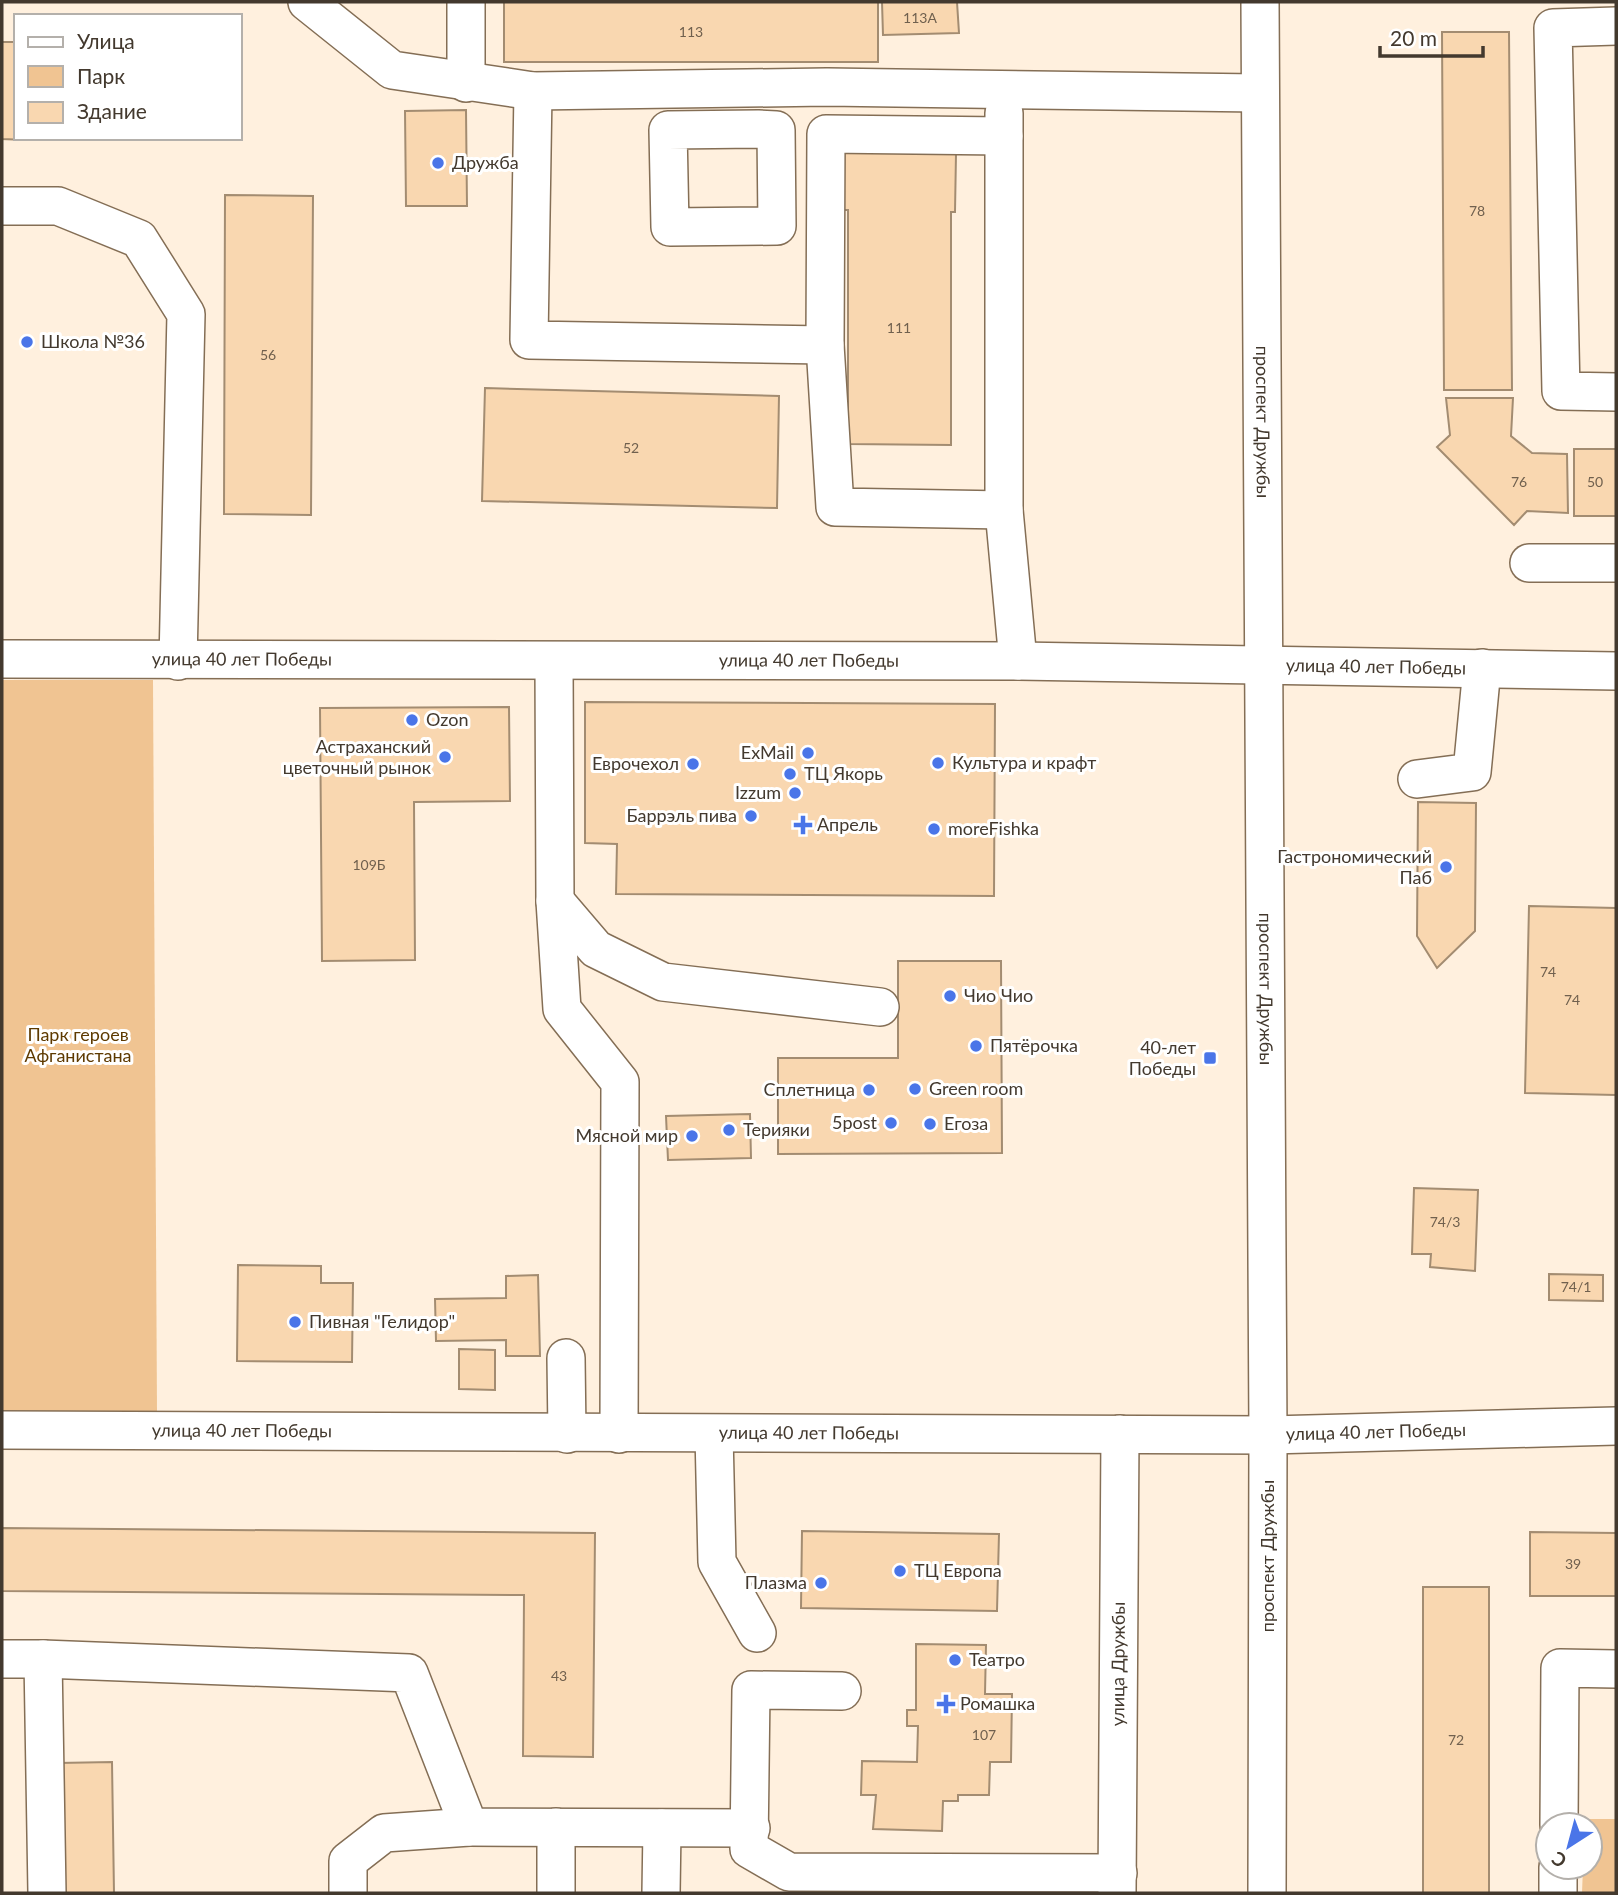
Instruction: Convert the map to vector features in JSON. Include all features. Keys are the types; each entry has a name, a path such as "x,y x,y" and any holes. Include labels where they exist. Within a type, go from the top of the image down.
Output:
{"street":[{"path":"307,2 392,70 533,91 827,87 1258,93"},
{"path":"466,2 466,83"},
{"name":"проспект Дружбы","path":"1260,2 1258,93 1268,1435 1267,1893"},
{"path":"1613,18 1553,28 1560,391 1616,392"},
{"path":"758,129 760,90"},
{"path":"533,91 529,340 825,345"},
{"path":"1005,91 1004,510 1018,661"},
{"path":"1004,136 826,134 825,345 835,507 1004,510"},
{"path":"2,206 58,206 139,239 186,314 178,661"},
{"path":"1530,563 1616,563"},
{"name":"улица 40 лет Победы","path":"2,659 1018,661 1616,671"},
{"path":"554,661 555,901 562,1009 620,1082 619,1434"},
{"path":"1418,779 1472,772 1482,668"},
{"path":"555,901 596,949 663,982 880,1007"},
{"path":"566,1358 567,1434"},
{"name":"улица 40 лет Победы","path":"2,1430 1268,1435 1616,1426"},
{"path":"715,1434 717,1562 757,1633"},
{"name":"улица Дружбы","path":"1117,1883 1120,1434"},
{"path":"2,1659 409,1673 469,1827"},
{"path":"43,1659 47,1893"},
{"path":"1559,1811 1559,1668 1616,1669"},
{"path":"842,1690 751,1690 749,1849 789,1872 1117,1883"},
{"path":"348,1893 348,1861 384,1833 469,1827 751,1828"},
{"path":"556,1827 556,1893"},
{"path":"661,1893 662,1828"}],"green space":[{"name":"Парк героев Афганистана","path":"2,680 153,680 157,1413 2,1411"},
{"path":"1604,1819 1616,1819 1616,1893 1582,1893 1582,1881 1604,1881"}],"building":[{"path":"504,2 878,2 878,62 504,62"},
{"path":"882,2 957,2 959,33 883,35"},
{"path":"1442,32 1509,32 1512,390 1444,390"},
{"path":"2,42 14,42 14,139 2,139"},
{"path":"466,110 467,206 406,206 405,111"},
{"path":"842,152 956,154 955,212 951,212 951,445 848,444 848,210 842,210"},
{"path":"225,195 313,196 311,515 224,514"},
{"path":"485,388 779,396 777,508 482,501"},
{"path":"1446,398 1513,398 1511,436 1532,453 1567,454 1568,513 1527,511 1514,525 1437,447 1450,435"},
{"path":"1574,449 1616,449 1616,516 1574,516"},
{"name":"ТЦ Якорь","path":"585,702 995,704 994,896 616,894 617,844 585,843"},
{"path":"509,707 510,801 414,802 415,960 322,961 320,708"},
{"name":"Гастрономический Паб","path":"1418,802 1476,803 1475,931 1437,968 1417,936"},
{"path":"1529,906 1616,908 1616,1095 1525,1093"},
{"path":"898,961 1001,961 1002,1153 778,1154 778,1058 898,1058"},
{"path":"750,1114 751,1158 668,1160 666,1116"},
{"path":"1414,1188 1478,1190 1475,1271 1430,1267 1431,1254 1412,1254"},
{"name":"Пивная \"Гелидор\"","path":"238,1265 321,1266 321,1283 353,1283 352,1362 237,1361"},
{"path":"1549,1274 1603,1275 1603,1301 1549,1300"},
{"path":"538,1275 540,1356 506,1356 506,1340 436,1341 435,1299 506,1298 506,1276"},
{"path":"459,1349 495,1350 495,1390 459,1389"},
{"path":"2,1528 595,1533 593,1757 523,1756 524,1595 2,1591"},
{"name":"ТЦ Европа","path":"802,1531 999,1534 997,1611 801,1608"},
{"path":"1530,1532 1616,1533 1616,1596 1530,1596"},
{"path":"1423,1587 1489,1587 1489,1893 1423,1893"},
{"path":"916,1644 986,1645 985,1694 1012,1694 1011,1762 990,1762 989,1795 958,1795 958,1801 943,1801 942,1831 873,1829 876,1795 861,1795 862,1761 917,1762 918,1726 907,1726 907,1710 916,1710"},
{"path":"112,1762 114,1893 60,1893 58,1763"}],"place":[{"name":"Дружба","path":"438,163"},
{"name":"Школа №36","path":"27,342"},
{"name":"Ozon","path":"412,720"},
{"name":"ExMail","path":"808,753"},
{"name":"Астраханский цветочный рынок","path":"445,757"},
{"name":"Культура и крафт","path":"938,763"},
{"name":"Еврочехол","path":"693,764"},
{"name":"ТЦ Якорь","path":"790,774"},
{"name":"Izzum","path":"795,793"},
{"name":"Баррэль пива","path":"751,816"},
{"name":"Апрель","path":"803,825"},
{"name":"moreFishka","path":"934,829"},
{"name":"Гастрономический Паб","path":"1446,867"},
{"name":"Чио Чио","path":"950,996"},
{"name":"Пятёрочка","path":"976,1046"},
{"name":"40-лет Победы","path":"1210,1058"},
{"name":"Green room","path":"915,1089"},
{"name":"Сплетница","path":"869,1090"},
{"name":"5post","path":"891,1123"},
{"name":"Егоза","path":"930,1124"},
{"name":"Терияки","path":"729,1130"},
{"name":"Мясной мир","path":"692,1136"},
{"name":"Пивная \"Гелидор\"","path":"295,1322"},
{"name":"ТЦ Европа","path":"900,1571"},
{"name":"Плазма","path":"821,1583"},
{"name":"Театро","path":"955,1660"},
{"name":"Ромашка","path":"946,1704"}]}
